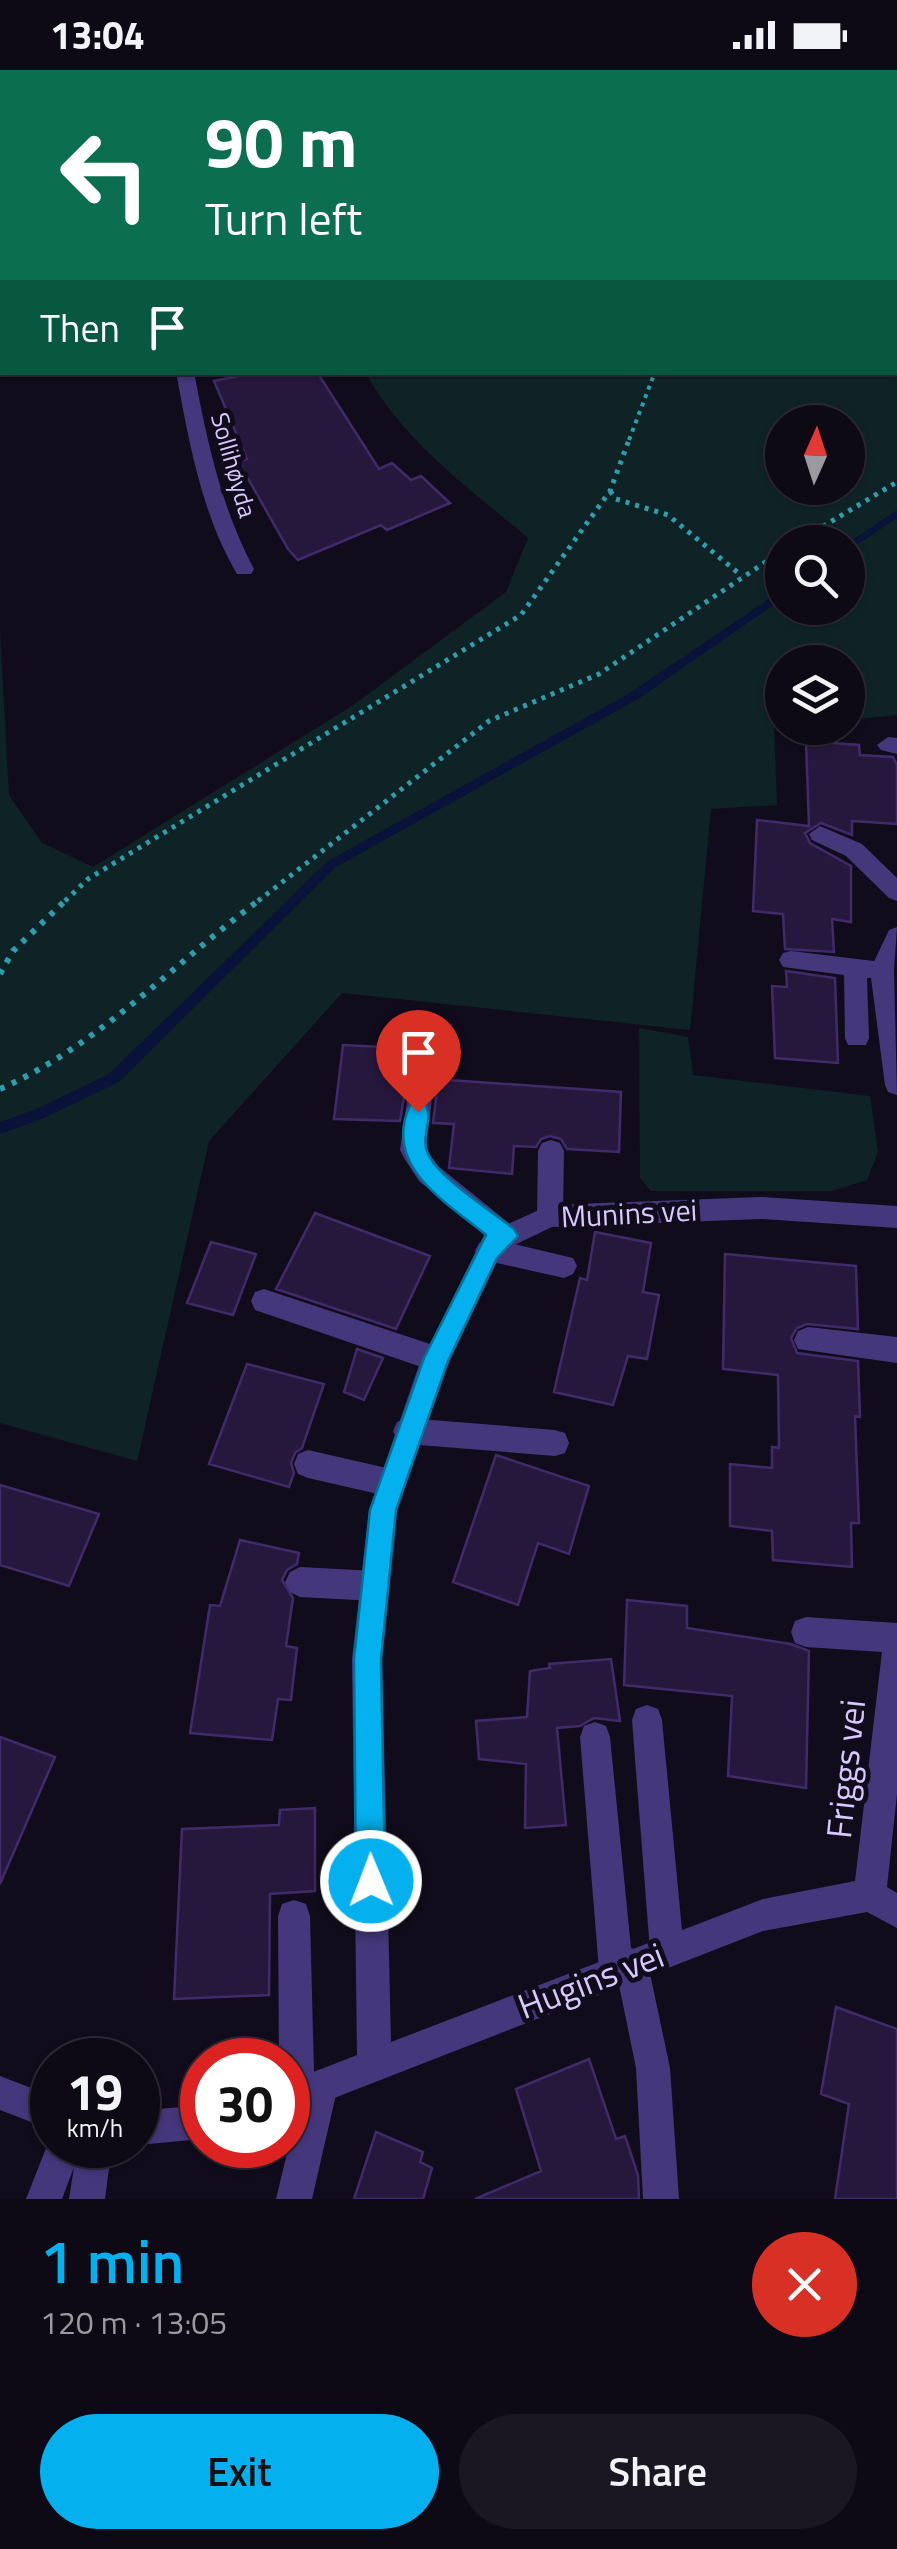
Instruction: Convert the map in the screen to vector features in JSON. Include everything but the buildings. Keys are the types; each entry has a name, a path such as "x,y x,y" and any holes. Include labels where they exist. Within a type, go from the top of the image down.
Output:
{"street":[{"name":"Sollihøyda","path":"186,375 207,470 244,568"},
{"path":"820,834 854,850 897,892"},
{"path":"896,1071 882,970 897,936"},
{"path":"792,960 882,970"},
{"path":"855,967 857,1038"},
{"path":"423,1074 414,1150 428,1173 497,1244 564,1266"},
{"path":"550,1151 550,1216"},
{"name":"Munins vei","path":"497,1244 550,1216 761,1208 897,1217"},
{"path":"374,2066 367,1659 383,1510 407,1431 436,1358 497,1244"},
{"path":"264,1301 436,1358"},
{"path":"808,1340 897,1350"},
{"path":"407,1431 555,1442"},
{"path":"308,1464 391,1483"},
{"path":"300,1582 375,1586"},
{"path":"806,1632 897,1638"},
{"name":"Friggs vei","path":"884,1904 897,1652"},
{"path":"647,1720 667,1951"},
{"path":"595,1737 624,1967 653,2068 662,2199"},
{"name":"Hugins vei","path":"310,2090 764,1915 884,1904"},
{"path":"294,1916 300,2038"},
{"path":"0,2093 30,2105"},
{"path":"44,2199 55,2168"},
{"path":"87,2199 92,2168"},
{"path":"294,2199 296,2168"}],"path":[{"path":"0,974 13,951 88,879 521,615 610,491 654,375"},
{"path":"825,525 897,482"},
{"path":"610,491 616,499 668,514 742,576"},
{"path":"0,1089 32,1076 113,1021 224,926 332,847 489,721 599,674 765,562"}],"green space":[{"path":"367,375 897,375 897,715 865,718 865,645 765,645 765,745 775,745 777,805 711,809 690,1030 342,993 209,1141 137,1461 0,1423 0,631 9,795 42,843 93,867 352,706 506,592 528,538 461,482 399,421"},
{"path":"639,1028 688,1037 693,1075 870,1096 878,1152 867,1180 832,1191 651,1191 640,1178"}],"waterway":[{"path":"865,536 897,513"},
{"path":"0,1128 114,1078 332,864 634,696 765,606"}],"route":[{"path":"371,1881 367,1659 383,1510 407,1431 436,1358 488,1251 506,1236 428,1173 414,1150 418,1112"}]}
